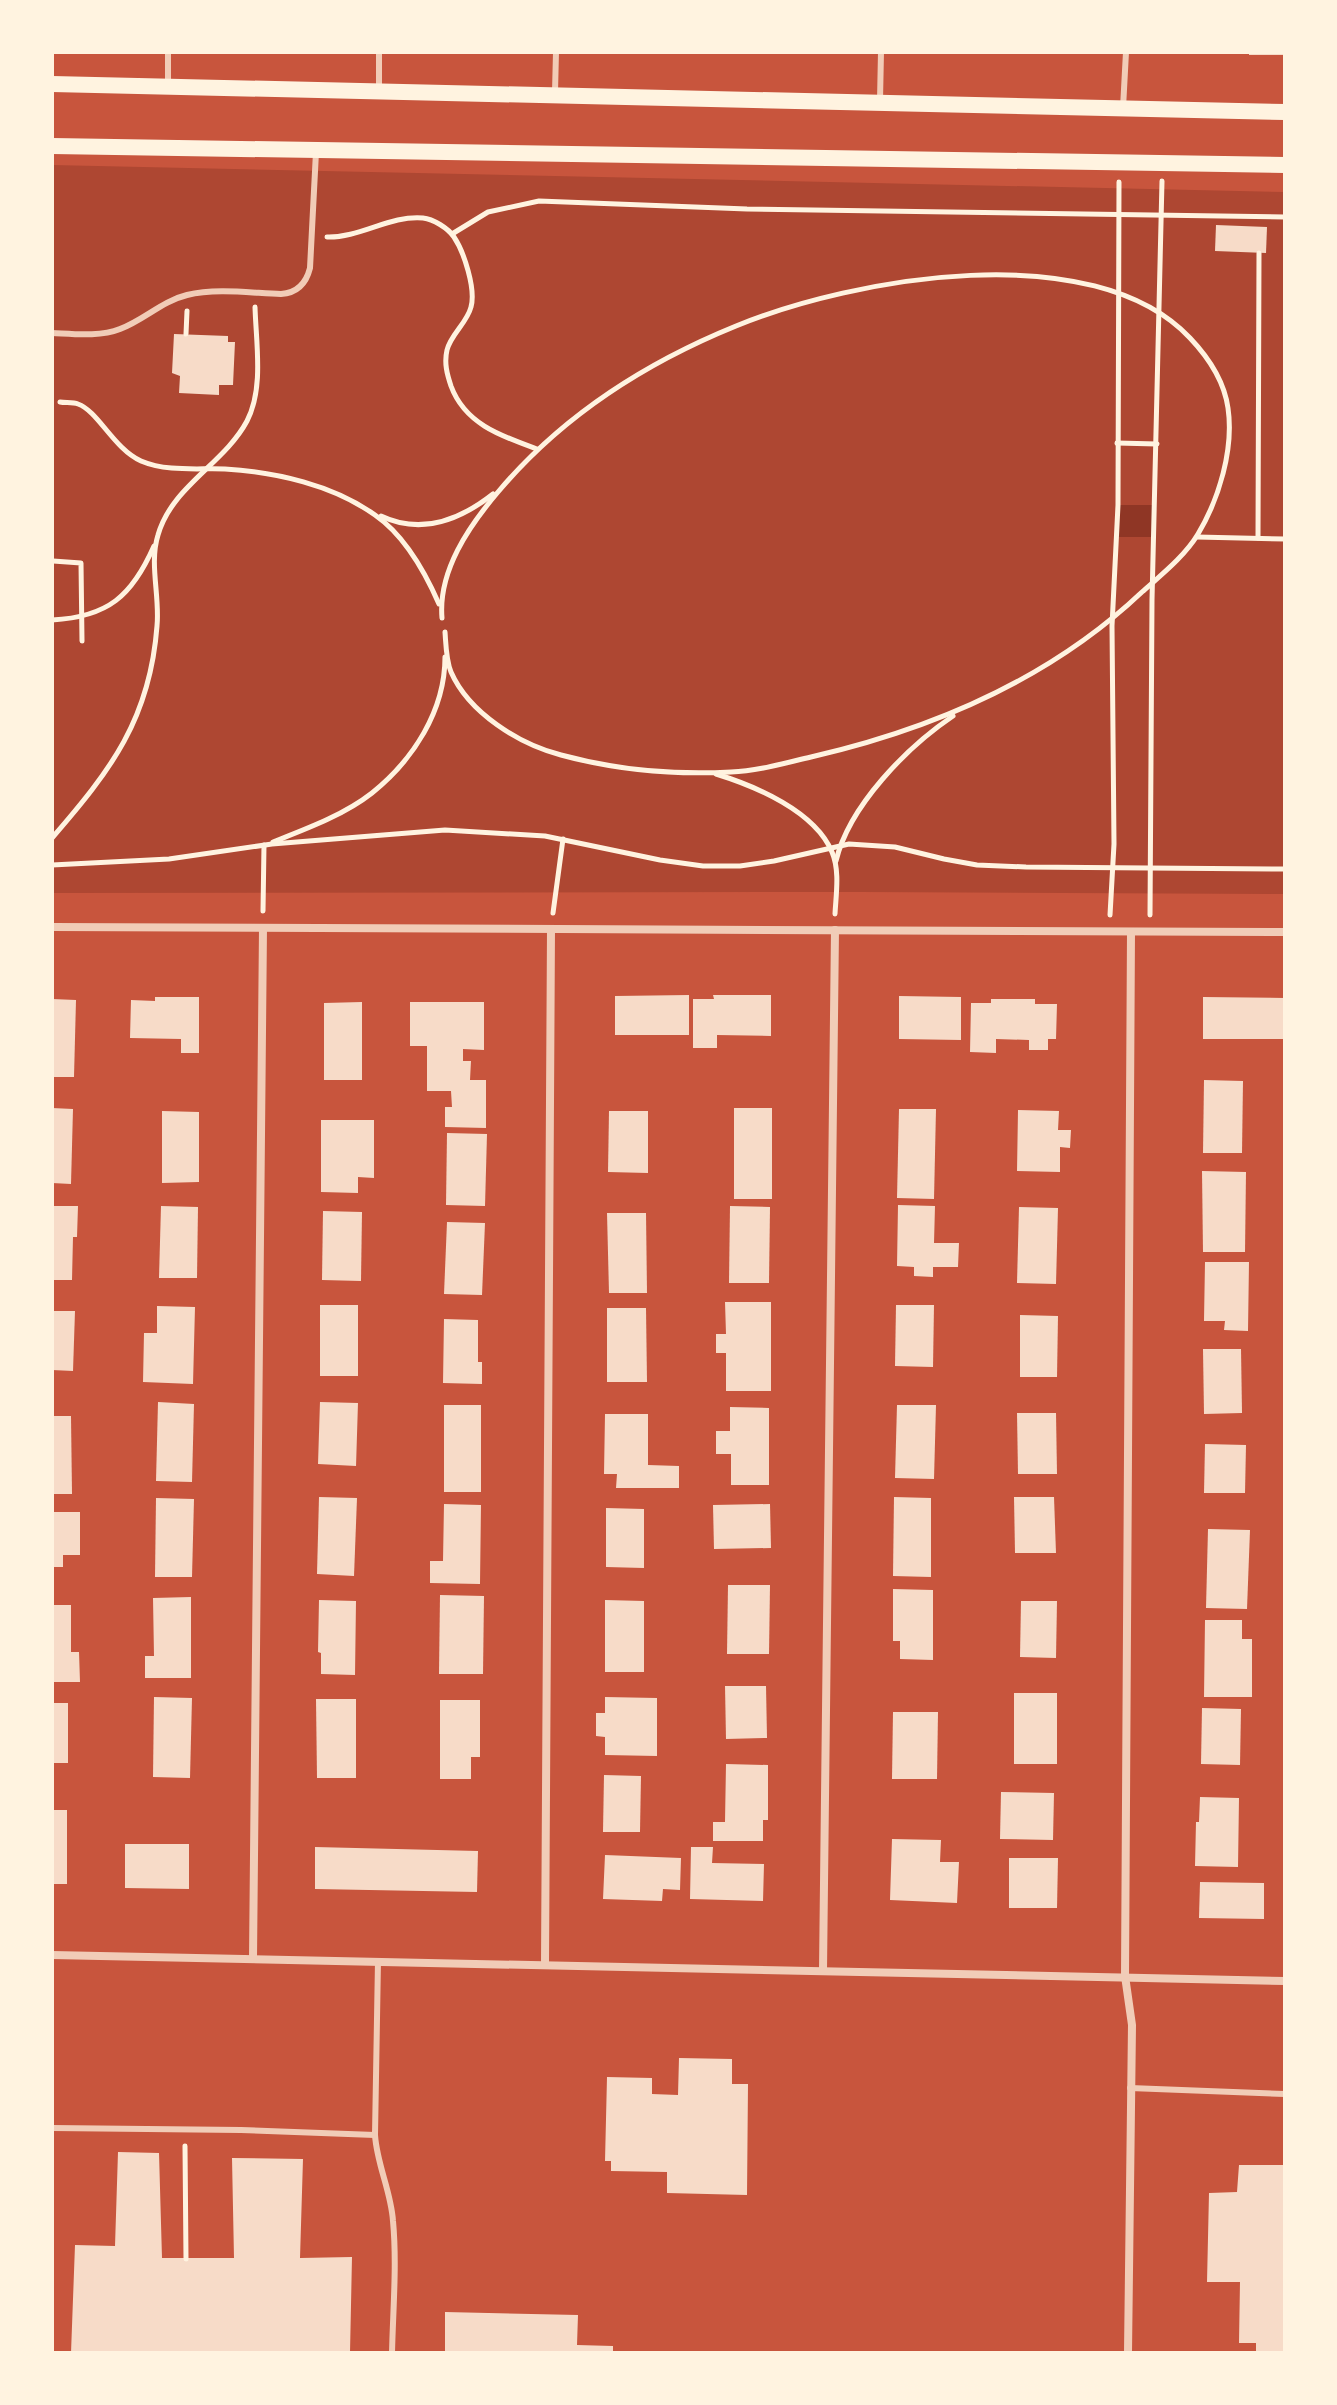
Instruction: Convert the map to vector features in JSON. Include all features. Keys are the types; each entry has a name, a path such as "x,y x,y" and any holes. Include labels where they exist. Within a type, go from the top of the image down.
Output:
{"main road":[{"path":"52,84 1285,112"},
{"path":"52,146 1285,165"}],"street":[{"path":"52,927 1285,932"},
{"path":"253,1959 263,928"},
{"path":"545,1965 551,929"},
{"path":"823,1970 835,930"},
{"path":"1128,2353 1132,2025 1125,1976 1131,932"},
{"path":"52,1955 1285,1981"}],"lane":[{"path":"168,52 168,87"},
{"path":"379,52 379,93"},
{"path":"555,96 556,52"},
{"path":"880,103 881,52"},
{"path":"1123,110 1126,52"},
{"path":"52,333 112,332 173,299 188,295 290,293 298,289 305,282 310,268 316,149"},
{"path":"378,1961 375,2135 393,2220 392,2353"},
{"path":"1130,2088 1285,2094"},
{"path":"52,2128 375,2135"}],"path":[{"path":"1110,932 1114,844 1113,618 1118,537 1119,161"},
{"path":"1151,932 1152,583 1162,181"},
{"path":"452,234 488,212 539,201 747,209 1285,217"},
{"path":"312,237 347,235 424,218 452,234 472,290 471,308 446,353 445,370 452,389 459,404 472,419 503,436 537,449"},
{"path":"1258,538 1259,253"},
{"path":"369,511 397,536 413,558 438,602 448,660 457,682 490,720 546,752 588,763 687,773 737,772 854,748 911,730 962,709 1061,657 1113,618 1197,537 1226,462 1228,406 1220,378 1204,353 1184,332 1159,313 1119,293 1084,283 973,275 939,277 820,297 759,317 660,361 591,406 537,449 502,487 467,533 443,589 442,618"},
{"path":"52,620 94,614 123,594 146,563 176,500 237,436 252,408 257,361 255,293"},
{"path":"60,402 78,404 87,410 125,452 140,460 166,468 270,473 352,501 394,522 426,525 461,515 502,487"},
{"path":"1117,443 1157,444"},
{"path":"52,838 98,784 117,755 146,691 157,623 157,537"},
{"path":"1197,537 1285,539"},
{"path":"53,561 81,563 82,641"},
{"path":"263,845 310,827 370,794 410,754 428,727 438,701 445,674 445,632"},
{"path":"835,866 841,845 862,806 902,759 962,709"},
{"path":"711,773 761,791 803,817 820,833 829,848 837,877 835,930"},
{"path":"52,865 169,859 263,845 445,830 563,839 703,866 740,866 774,861 841,845 895,847 977,865 1285,869"},
{"path":"551,929 563,839"},
{"path":"263,845 263,928"},
{"path":"185,2130 186,2259"}],"shaded area":[{"path":"52,165 1285,192 1285,894 52,893"},
{"path":"1118,505 1154,505 1153,537 1118,537"}],"building":[{"path":"1249,52 1285,52 1285,55 1249,55"},
{"path":"1216,225 1267,227 1266,253 1215,251"},
{"path":"174,334 228,336 228,342 235,342 233,385 219,385 219,395 179,393 180,376 172,373"},
{"path":"689,995 689,1035 615,1035 615,996"},
{"path":"713,995 771,995 771,1036 717,1035 717,1048 693,1048 693,999 714,999"},
{"path":"899,996 961,997 961,1040 899,1039"},
{"path":"155,997 199,997 199,1053 181,1053 181,1039 130,1038 131,1000 155,1001"},
{"path":"1203,997 1285,998 1285,1039 1203,1039"},
{"path":"52,999 76,1000 74,1077 52,1077"},
{"path":"991,999 1035,999 1035,1004 1057,1004 1056,1039 1048,1039 1048,1050 1029,1050 1029,1040 996,1039 996,1053 970,1052 971,1003 991,1003"},
{"path":"362,1002 362,1080 324,1080 324,1003"},
{"path":"410,1002 484,1002 484,1050 463,1049 463,1061 471,1061 470,1080 486,1080 486,1128 445,1127 445,1107 452,1107 451,1091 427,1091 427,1046 410,1046"},
{"path":"1204,1080 1243,1081 1242,1153 1203,1153"},
{"path":"52,1108 73,1109 71,1184 52,1183"},
{"path":"734,1108 772,1108 772,1199 734,1199"},
{"path":"899,1109 936,1109 934,1199 897,1198"},
{"path":"1018,1110 1059,1111 1058,1130 1071,1130 1070,1148 1060,1147 1060,1172 1017,1171"},
{"path":"162,1111 199,1112 199,1182 162,1183"},
{"path":"609,1111 648,1111 648,1173 608,1172"},
{"path":"321,1120 374,1120 374,1178 358,1177 358,1193 321,1192"},
{"path":"447,1133 487,1134 485,1206 446,1205"},
{"path":"1202,1171 1246,1172 1245,1252 1203,1252"},
{"path":"898,1205 935,1206 934,1243 959,1243 958,1267 933,1267 933,1277 914,1276 914,1267 897,1266"},
{"path":"52,1206 78,1206 77,1237 73,1237 72,1280 52,1280"},
{"path":"161,1206 198,1207 197,1278 159,1278"},
{"path":"730,1206 770,1207 769,1283 729,1283"},
{"path":"1019,1207 1058,1208 1056,1284 1017,1283"},
{"path":"323,1211 362,1212 361,1281 322,1280"},
{"path":"607,1213 646,1213 647,1293 609,1293"},
{"path":"447,1222 485,1223 482,1295 444,1294"},
{"path":"1205,1262 1249,1262 1248,1331 1224,1330 1225,1321 1204,1321"},
{"path":"725,1302 771,1302 771,1391 726,1391 726,1353 716,1353 716,1334 726,1334"},
{"path":"320,1305 358,1305 358,1376 320,1376"},
{"path":"896,1305 934,1305 933,1367 895,1366"},
{"path":"157,1306 195,1307 193,1384 143,1382 144,1333 157,1333"},
{"path":"607,1308 646,1308 647,1382 607,1382"},
{"path":"52,1311 75,1311 73,1371 52,1370"},
{"path":"1020,1315 1058,1316 1057,1377 1020,1377"},
{"path":"444,1319 478,1320 478,1362 482,1362 482,1384 443,1383"},
{"path":"1203,1349 1241,1349 1242,1413 1204,1414"},
{"path":"158,1402 194,1404 192,1482 156,1481"},
{"path":"320,1402 358,1403 356,1466 318,1464"},
{"path":"444,1405 481,1405 481,1492 444,1492"},
{"path":"897,1405 936,1405 934,1479 895,1478"},
{"path":"730,1407 769,1408 769,1485 731,1485 731,1454 716,1454 716,1431 730,1431"},
{"path":"1017,1413 1056,1413 1057,1474 1018,1474"},
{"path":"605,1414 648,1414 648,1465 679,1466 679,1488 616,1488 617,1474 604,1474"},
{"path":"52,1416 71,1416 72,1494 52,1494"},
{"path":"1205,1444 1246,1445 1245,1493 1204,1493"},
{"path":"319,1497 357,1498 354,1576 317,1574"},
{"path":"894,1497 931,1498 931,1577 893,1576"},
{"path":"1014,1497 1054,1497 1056,1553 1015,1553"},
{"path":"156,1498 194,1499 192,1577 155,1577"},
{"path":"444,1504 481,1505 480,1584 430,1583 430,1561 443,1561"},
{"path":"770,1504 771,1548 714,1549 713,1505"},
{"path":"606,1508 644,1509 644,1568 606,1567"},
{"path":"52,1512 80,1512 80,1555 63,1555 63,1567 52,1567"},
{"path":"1208,1529 1250,1530 1247,1609 1206,1608"},
{"path":"728,1585 770,1585 769,1654 727,1654"},
{"path":"893,1589 933,1590 933,1660 900,1659 900,1641 893,1641"},
{"path":"440,1595 484,1596 483,1674 439,1674"},
{"path":"191,1597 191,1678 145,1678 145,1656 154,1656 153,1598"},
{"path":"319,1600 356,1601 355,1675 321,1674 321,1653 318,1652"},
{"path":"605,1600 644,1601 644,1672 605,1672"},
{"path":"1021,1601 1057,1601 1056,1658 1020,1657"},
{"path":"52,1605 71,1605 71,1652 79,1652 80,1682 52,1682"},
{"path":"1205,1620 1242,1620 1242,1639 1252,1639 1252,1697 1204,1697"},
{"path":"725,1686 766,1686 767,1738 726,1739"},
{"path":"1014,1693 1057,1693 1057,1764 1014,1764"},
{"path":"154,1697 192,1698 190,1778 153,1777"},
{"path":"605,1697 657,1698 657,1756 605,1755 605,1737 596,1736 596,1713 605,1713"},
{"path":"316,1699 356,1699 356,1778 317,1778"},
{"path":"440,1700 480,1700 480,1757 471,1757 471,1779 440,1779"},
{"path":"52,1703 68,1703 68,1763 52,1763"},
{"path":"1202,1708 1241,1709 1240,1765 1201,1764"},
{"path":"893,1712 938,1712 937,1779 892,1779"},
{"path":"726,1764 768,1765 768,1820 763,1820 763,1841 713,1841 713,1822 725,1822"},
{"path":"604,1775 641,1776 640,1832 603,1832"},
{"path":"1001,1792 1054,1793 1053,1840 1000,1839"},
{"path":"1200,1797 1239,1798 1238,1867 1195,1866"},
{"path":"52,1810 67,1810 67,1884 52,1884"},
{"path":"892,1839 941,1840 940,1862 959,1862 957,1903 890,1900"},
{"path":"125,1844 189,1844 189,1889 125,1888"},
{"path":"315,1847 478,1851 477,1892 315,1889"},
{"path":"691,1847 713,1847 712,1863 764,1864 763,1901 690,1899"},
{"path":"605,1855 681,1858 680,1890 663,1889 662,1901 603,1899"},
{"path":"1009,1858 1058,1858 1057,1908 1009,1908"},
{"path":"1200,1882 1264,1883 1264,1919 1199,1918"},
{"path":"679,2058 732,2059 732,2084 748,2084 747,2195 667,2193 667,2172 611,2171 611,2161 605,2161 607,2077 652,2078 652,2094 678,2095"},
{"path":"118,2152 159,2153 162,2258 234,2258 232,2158 303,2159 300,2258 352,2257 350,2353 71,2353 75,2245 115,2246"},
{"path":"1239,2165 1285,2165 1285,2353 1256,2353 1256,2343 1239,2343 1240,2282 1207,2282 1209,2193 1237,2192"},
{"path":"445,2312 578,2315 577,2345 613,2346 613,2353 445,2353"}]}
